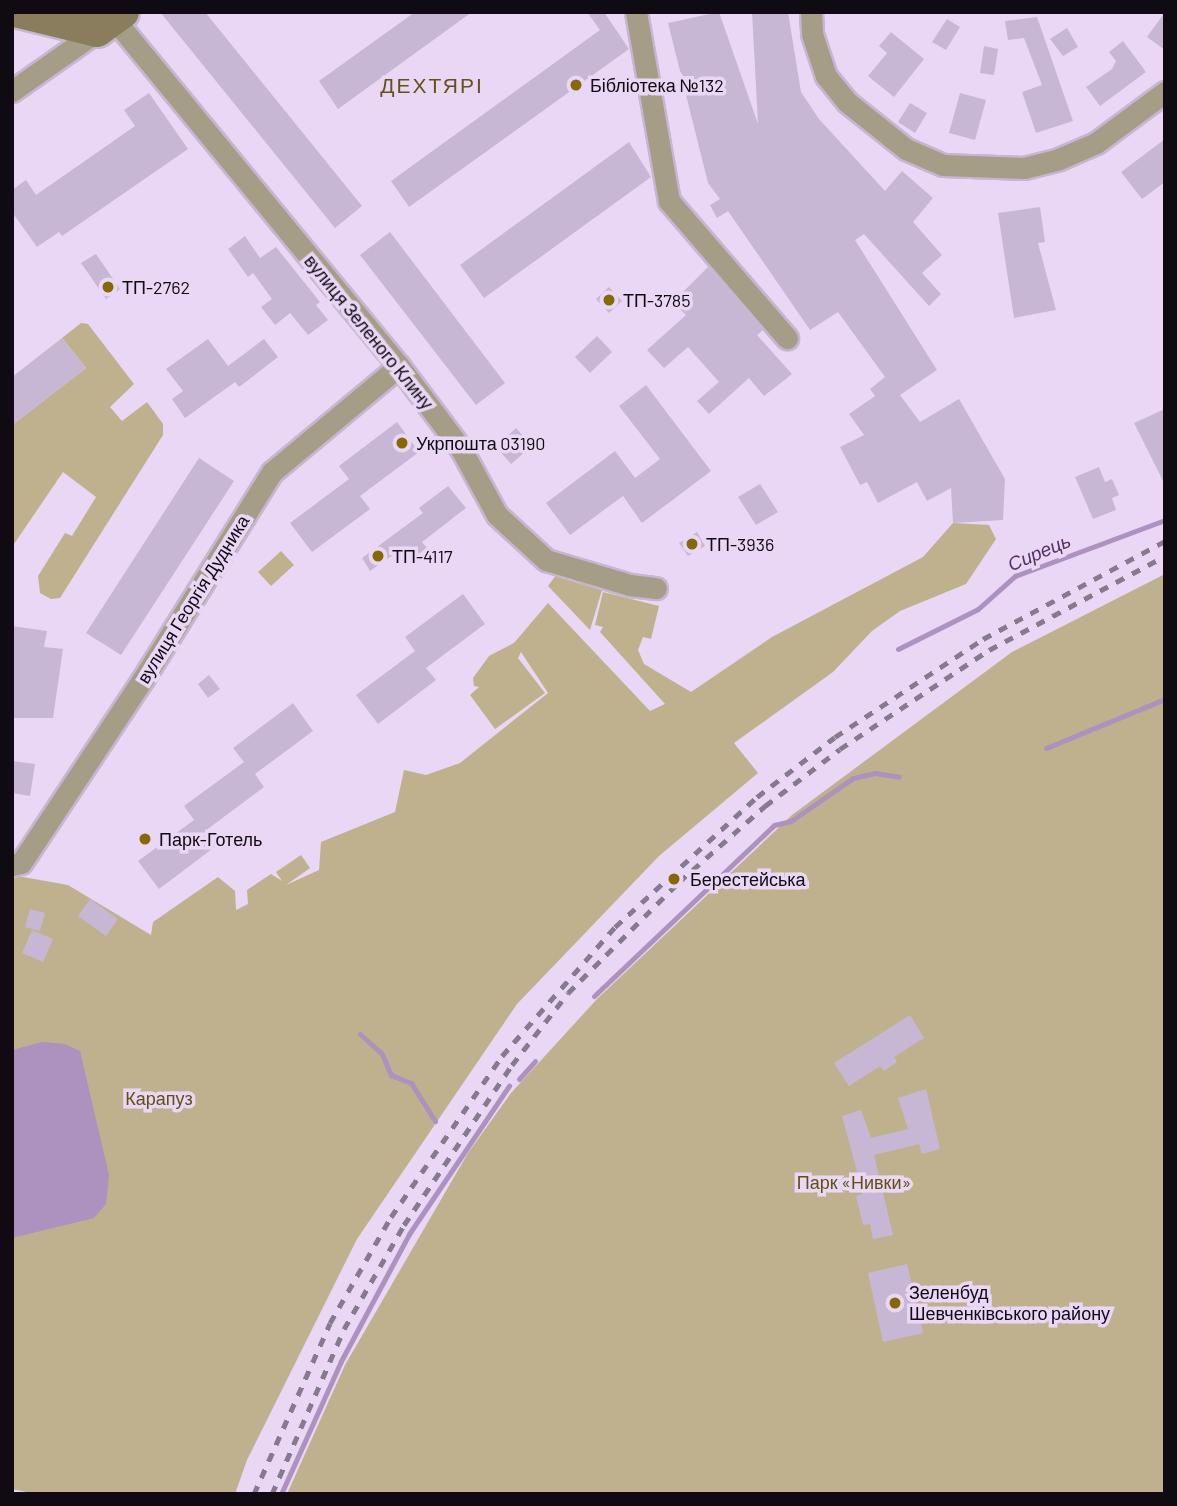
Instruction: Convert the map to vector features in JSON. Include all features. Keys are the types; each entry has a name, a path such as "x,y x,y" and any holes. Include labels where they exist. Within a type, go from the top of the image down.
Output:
{"street":[{"path":"19,12 111,21"},
{"path":"636,12 669,201 787,338"},
{"path":"811,12 813,34 826,76 847,102 906,149 943,165 1024,168 1059,159 1096,143 1165,92"},
{"path":"12,91 111,21"},
{"name":"вулиця Зеленого Клину","path":"111,21 399,366 461,449 497,515 546,561 630,585 656,588"},
{"name":"вулиця Георгія Дудника","path":"16,864 143,679 272,472 399,366"}],"green space":[{"path":"81,323 88,324 134,384 110,407 122,421 147,402 163,424 163,435 60,598 51,599 40,593 38,576 65,533 72,536 96,497 63,472 12,547 12,425 86,368 62,338"},
{"name":"Карапуз","path":"953,523 989,525 996,539 966,584 900,611 872,631 833,672 734,743 758,773 659,856 517,1004 357,1239 247,1460 235,1494 36,1494 12,1489 12,875 68,885 151,935 153,922 218,877 235,891 236,910 248,904 247,890 271,874 282,881 276,872 301,855 310,868 286,885 319,870 321,842 395,812 404,770 426,775 460,763 548,693 521,652 518,658 545,693 495,729 470,695 479,687 474,686 473,678 489,656 514,643 548,603 650,711 665,704 600,632 603,627 595,625 603,592 659,606 651,639 643,637 638,650 644,664 691,692 772,637 923,557"},
{"path":"281,551 294,565 271,586 258,572"},
{"name":"Парк «Нивки»","path":"1165,574 1165,1494 287,1494 345,1365 468,1153 511,1093 598,998 792,815 1012,652"},
{"path":"556,575 602,590 590,630 548,586"}],"shaded area":[{"path":"42,1042 65,1044 80,1051 109,1175 106,1204 94,1218 12,1238 12,1050"}],"building":[{"path":"160,12 205,12 362,206 335,228"},
{"path":"415,12 472,12 338,109 319,81"},
{"path":"587,12 604,12 629,49 409,207 391,181 600,30"},
{"path":"719,12 758,124 752,12 788,12 801,92 819,119 885,191 902,171 933,198 913,222 942,255 922,273 941,294 929,306 864,234 855,240 937,370 900,395 920,422 959,399 1005,479 1003,520 953,523 951,488 927,501 917,482 878,503 867,482 860,485 840,447 864,435 849,414 875,396 870,389 885,377 838,312 810,330 728,211 717,218 710,205 720,199 708,183 668,23"},
{"path":"1165,12 1165,50 1147,37"},
{"path":"1037,17 1073,121 1036,133 1022,92 1042,85 1024,38 1008,40 1005,21"},
{"path":"947,19 960,27 946,50 932,42"},
{"path":"1067,28 1078,47 1063,56 1050,39"},
{"path":"891,32 924,59 894,97 868,76 887,53 879,46"},
{"path":"1123,41 1146,72 1100,106 1086,87 1112,69 1116,61 1109,52"},
{"path":"984,46 998,49 994,75 980,73"},
{"path":"149,93 188,149 62,236 59,232 37,247 12,212 12,190 26,180 36,195 135,126 124,110"},
{"path":"960,93 986,100 975,140 949,133"},
{"path":"910,103 927,113 915,133 898,122"},
{"path":"1165,139 1165,182 1142,199 1121,172"},
{"path":"629,142 651,177 484,298 460,265"},
{"path":"1040,207 1045,242 1038,243 1056,310 1014,318 998,213"},
{"path":"390,232 505,383 476,405 360,255"},
{"path":"245,236 260,258 276,247 320,302 316,305 328,320 308,335 290,313 275,325 261,307 272,299 253,273 248,277 228,249"},
{"path":"96,254 120,289 106,299 81,263"},
{"path":"708,267 763,330 757,335 792,374 764,396 749,378 709,414 697,401 719,382 688,347 664,368 647,350 686,315 673,302"},
{"name":"ТП-3785","path":"609,287 622,301 609,313 596,299"},
{"path":"597,336 612,352 590,373 575,357"},
{"path":"62,338 86,368 12,425 12,377"},
{"path":"208,339 228,366 264,339 278,357 239,387 235,382 185,418 172,399 183,391 166,369"},
{"path":"646,385 711,471 642,523 623,496 570,535 546,503 615,451 635,478 660,459 619,406"},
{"path":"1165,409 1165,485 1134,423"},
{"path":"397,422 419,452 360,496 370,509 312,552 290,523 349,479 339,466"},
{"path":"516,428 532,446 511,464 496,447"},
{"path":"199,458 234,481 121,655 86,633"},
{"path":"1099,467 1105,482 1112,479 1119,495 1112,498 1116,510 1093,519 1075,477"},
{"path":"760,484 778,512 756,525 738,497"},
{"path":"448,486 466,508 422,542 427,548 411,559 403,548 370,571 362,558 423,513 419,508"},
{"name":"ТП-3936","path":"697,532 705,546 688,556 679,543"},
{"path":"463,594 485,624 426,668 436,680 378,724 356,695 415,651 405,637"},
{"path":"12,626 47,631 44,647 63,649 53,718 12,718"},
{"path":"209,675 220,689 208,698 198,684"},
{"path":"293,703 313,731 255,774 264,787 205,831 216,846 159,889 138,861 194,820 184,806 244,762 233,748"},
{"path":"12,761 35,764 30,796 12,793"},
{"path":"90,899 118,919 106,936 78,916"},
{"path":"30,909 45,913 40,931 25,927"},
{"path":"32,930 53,939 43,962 22,953"},
{"path":"910,1015 924,1038 894,1057 897,1062 884,1071 880,1066 849,1086 834,1063"},
{"path":"926,1089 940,1149 922,1154 919,1144 874,1155 893,1235 873,1239 870,1224 863,1225 856,1196 863,1194 842,1116 861,1110 871,1138 908,1129 898,1098"},
{"name":"Зеленбуд Шевченківського району","path":"907,1264 923,1333 883,1342 868,1273"}],"waterway":[{"name":"Сирець","path":"898,649 978,609 1015,576 1165,520"},
{"path":"1046,748 1165,699"},
{"path":"594,996 774,825 791,821 853,778 875,773 899,777"},
{"path":"360,1034 382,1054 391,1075 411,1083 435,1121"},
{"path":"519,1079 535,1061"},
{"path":"281,1494 341,1361 409,1234 509,1086"}],"railway":[{"path":"254,1494 330,1323 391,1217 502,1056 615,927 757,797 835,737 983,639 1165,541"},
{"path":"272,1494 344,1329 404,1225 512,1065 568,993 679,882 765,806 840,749 989,650 1165,556"}],"place":[{"name":"Бібліотека №132","path":"576,85"},
{"name":"ТП-2762","path":"108,287"},
{"name":"ТП-3785","path":"609,300"},
{"name":"Укрпошта 03190","path":"402,443"},
{"name":"ТП-3936","path":"692,544"},
{"name":"ТП-4117","path":"378,556"},
{"name":"Парк-Готель","path":"145,839"},
{"name":"Берестейська","path":"674,879"},
{"name":"Зеленбуд Шевченківського району","path":"895,1303"}],"district":[{"name":"ДЕХТЯРІ","path":"432,85"}]}
